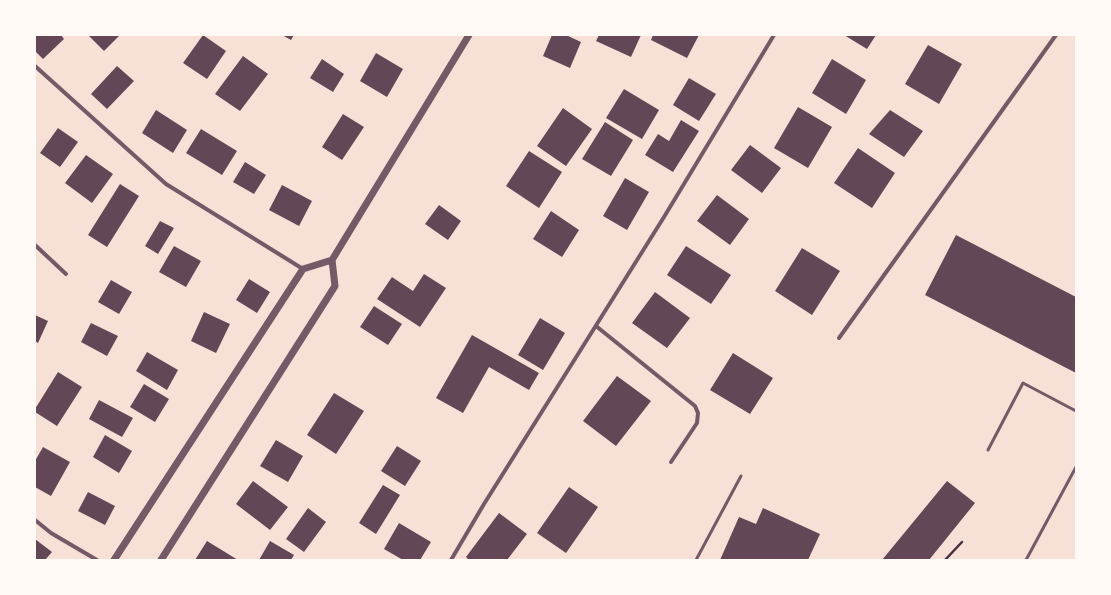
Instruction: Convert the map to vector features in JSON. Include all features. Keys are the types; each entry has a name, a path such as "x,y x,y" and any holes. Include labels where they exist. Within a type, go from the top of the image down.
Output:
{"street":[{"path":"160,560 335,286 332,260 469,35"},
{"path":"451,560 484,504 664,217 774,35"},
{"path":"839,338 1056,35"},
{"path":"35,66 166,184 303,269"},
{"path":"35,245 66,274"},
{"path":"114,560 303,269 332,260"},
{"path":"596,326 695,406 698,413 697,423 671,462"},
{"path":"35,520 51,533 97,560"}],"lane":[{"path":"988,450 1023,383 1076,411"},
{"path":"1026,560 1076,467"},
{"path":"696,560 741,476"}],"path":[{"path":"945,560 962,542"}],"building":[{"path":"35,35 61,35 64,39 43,59 35,51"},
{"path":"88,35 120,35 104,51"},
{"path":"203,35 226,51 207,79 183,63"},
{"path":"282,35 294,35 291,40"},
{"path":"552,35 566,35 581,42 570,68 543,56"},
{"path":"599,35 641,35 631,57 596,41"},
{"path":"653,35 699,35 687,58 651,40"},
{"path":"844,35 876,35 867,49"},
{"path":"928,45 962,64 939,104 905,84"},
{"path":"376,53 403,69 387,97 360,81"},
{"path":"243,56 268,74 240,111 215,94"},
{"path":"322,59 344,74 333,92 310,78"},
{"path":"832,59 866,80 846,114 812,93"},
{"path":"117,66 134,81 107,109 91,94"},
{"path":"689,78 716,94 699,121 673,105"},
{"path":"624,89 659,110 642,139 606,118"},
{"path":"798,107 832,127 808,168 774,148"},
{"path":"563,108 592,129 566,166 537,146"},
{"path":"156,110 187,130 173,153 142,133"},
{"path":"890,110 923,131 904,157 869,134"},
{"path":"343,114 364,127 342,160 322,147"},
{"path":"681,120 699,131 673,172 645,155 658,134 669,141"},
{"path":"605,122 633,140 611,176 582,159"},
{"path":"58,128 78,142 60,167 40,153"},
{"path":"201,129 237,151 222,175 186,153"},
{"path":"750,145 781,168 762,193 731,170"},
{"path":"858,148 895,173 872,208 834,183"},
{"path":"529,151 562,172 539,208 506,186"},
{"path":"86,155 113,174 92,203 65,183"},
{"path":"245,162 266,175 254,194 233,182"},
{"path":"625,178 649,192 627,230 603,216"},
{"path":"120,184 139,196 107,247 88,235"},
{"path":"282,185 312,201 299,226 269,210"},
{"path":"717,195 749,219 730,245 697,221"},
{"path":"439,205 461,221 448,240 425,224"},
{"path":"551,211 579,230 562,257 533,239"},
{"path":"160,221 174,228 158,254 145,246"},
{"path":"956,235 1076,297 1076,373 925,295"},
{"path":"174,246 201,261 186,287 159,272"},
{"path":"686,246 731,275 711,304 667,275"},
{"path":"802,248 840,271 812,315 775,291"},
{"path":"424,274 446,288 420,327 377,299 392,277 413,291"},
{"path":"249,279 270,292 257,313 236,300"},
{"path":"111,280 132,292 119,314 98,302"},
{"path":"655,292 690,318 667,348 632,323"},
{"path":"374,306 402,324 388,345 360,327"},
{"path":"204,312 230,324 216,353 191,341"},
{"path":"35,315 48,321 38,343 35,341"},
{"path":"540,318 565,333 543,370 518,355"},
{"path":"91,323 118,336 107,356 81,342"},
{"path":"472,335 539,373 529,390 489,367 463,413 436,398"},
{"path":"147,352 178,370 167,390 136,371"},
{"path":"733,353 773,378 750,414 710,390"},
{"path":"58,372 82,387 57,426 35,412 35,409"},
{"path":"617,376 651,401 616,446 583,421"},
{"path":"144,384 169,399 155,422 130,407"},
{"path":"334,393 364,411 336,454 307,435"},
{"path":"99,400 133,418 122,437 89,419"},
{"path":"105,435 132,451 119,473 93,457"},
{"path":"276,440 303,456 288,482 260,466"},
{"path":"397,446 421,461 405,486 381,471"},
{"path":"43,447 70,462 51,496 35,487 35,461"},
{"path":"253,481 288,507 270,530 236,504"},
{"path":"947,481 975,503 929,560 882,560"},
{"path":"383,485 400,495 376,534 359,523"},
{"path":"569,487 598,507 566,553 537,533"},
{"path":"88,492 115,506 105,525 78,511"},
{"path":"308,508 326,522 304,552 286,539"},
{"path":"763,508 820,534 808,560 720,560 739,517 756,524"},
{"path":"499,513 527,534 507,560 469,560 466,557"},
{"path":"399,523 431,542 420,560 403,560 384,549"},
{"path":"35,539 52,552 45,560 35,560"},
{"path":"207,541 238,560 195,560"},
{"path":"270,541 294,555 291,560 259,560"}]}
